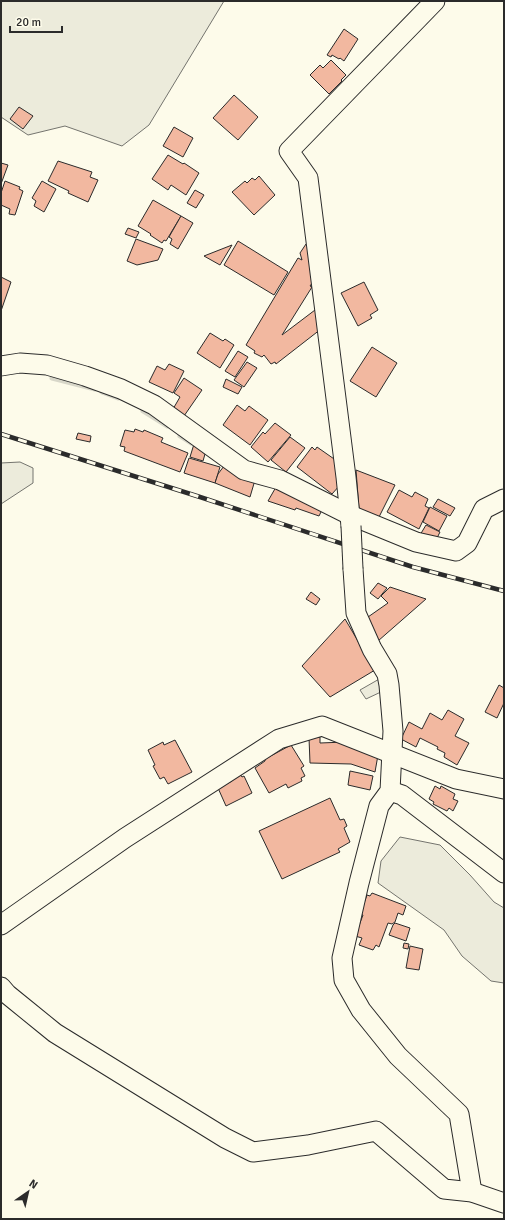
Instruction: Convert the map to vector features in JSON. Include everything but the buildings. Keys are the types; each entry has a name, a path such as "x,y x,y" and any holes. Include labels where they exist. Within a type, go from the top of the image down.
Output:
{"street":[{"path":"435,1 289,151 308,178 351,520 356,613 372,649 387,674 390,685 393,731 390,791 379,806 359,883 342,958 344,980 361,1010 398,1056 459,1114 472,1192"},
{"path":"1,366 20,363 47,365 85,376 121,389 154,405 244,470 280,480 351,520 416,542 456,551 467,542 484,509 504,499"},
{"path":"1,924 125,838 279,739 322,726 456,779 504,789"},
{"path":"390,791 402,795 504,873"},
{"path":"1,986 6,994 55,1033 225,1138 253,1152 308,1145 376,1131 444,1189 472,1192 504,1203"}],"shaded area":[{"path":"1,1 224,1 149,125 122,146 65,126 28,135 1,117"},
{"path":"20,462 33,468 33,483 1,504 1,463"},
{"path":"381,678 383,691 366,699 360,690"},
{"path":"400,837 440,845 494,902 504,908 504,983 491,981 462,956 444,930 378,883 381,861"}],"waterway":[{"path":"52,378 95,389"},
{"path":"102,392 118,398"},
{"path":"143,411 167,426"},
{"path":"180,436 191,443"}],"railway":[{"path":"1,434 413,567 504,591"}]}
